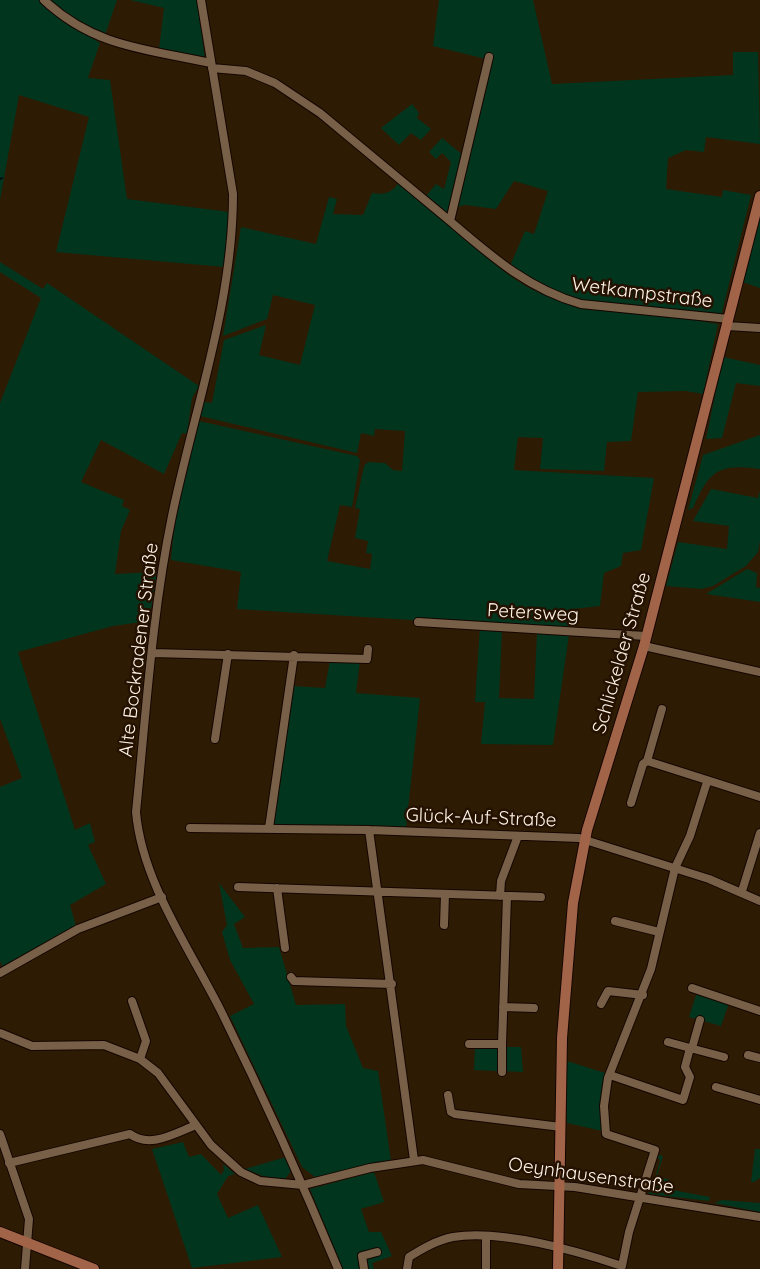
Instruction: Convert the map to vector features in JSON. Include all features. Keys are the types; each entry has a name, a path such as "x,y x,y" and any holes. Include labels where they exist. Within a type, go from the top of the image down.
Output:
{"main road":[{"name":"Schlickelder Straße","path":"558,1269 565,976 573,903 585,841 645,641 760,196"},
{"path":"0,1231 94,1269"}],"street":[{"name":"Wetkampstraße","path":"44,0 78,28 104,40 246,71 275,83 320,113 500,264 535,287 558,298 581,304 760,328"},
{"name":"Alte Bockradener Straße","path":"201,0 233,194 230,239 213,347 171,522 162,574 136,811 139,838 162,897 253,1077 338,1269"},
{"path":"450,221 489,57"},
{"name":"Petersweg","path":"418,622 645,641 760,672"},
{"path":"154,653 367,659 368,649"},
{"path":"215,739 228,654"},
{"path":"269,828 294,655"},
{"path":"631,803 662,709"},
{"path":"647,761 760,797"},
{"path":"407,1269 409,1257 427,1247 450,1238 486,1237 568,1248 622,1266 655,1150 606,1134 604,1106 610,1075 643,995 675,868 690,836 707,782"},
{"name":"Glück-Auf-Straße","path":"190,828 369,830 579,838 742,891 760,901"},
{"path":"369,830 414,1160"},
{"path":"742,891 760,833"},
{"path":"502,1072 504,896 501,881 518,836"},
{"path":"238,887 541,897"},
{"path":"276,888 285,948"},
{"path":"444,925 445,895"},
{"path":"0,973 78,929 162,897"},
{"path":"615,921 659,932"},
{"path":"292,977 294,981 392,984"},
{"path":"691,988 760,1011"},
{"path":"601,1004 608,991 643,995"},
{"path":"132,1001 146,1041 140,1059"},
{"path":"503,1007 534,1008"},
{"path":"610,1075 684,1100 690,1077 685,1067 700,1020"},
{"name":"Oeynhausenstraße","path":"0,1033 32,1046 104,1045 140,1059 158,1073 211,1145 241,1172 260,1181 303,1185 414,1160 436,1161 519,1184 575,1188 760,1217"},
{"path":"668,1042 724,1057"},
{"path":"469,1044 502,1044"},
{"path":"748,1055 760,1058"},
{"path":"716,1087 760,1100"},
{"path":"448,1095 451,1112 455,1114 561,1127"},
{"path":"9,1163 130,1134 138,1140 149,1142 196,1125"},
{"path":"0,1134 29,1219 24,1269"},
{"path":"486,1237 486,1269"},
{"path":"364,1269 362,1256 377,1252"}],"green space":[{"path":"0,0 41,0 61,19 100,43 88,78 110,80 127,199 230,212 224,267 56,252 89,117 19,95 0,200"},
{"path":"47,0 117,0 104,38 90,32"},
{"path":"130,0 197,0 205,59 159,49 164,8"},
{"path":"439,0 533,0 552,84 733,75 733,52 758,52 760,144 706,137 704,152 686,150 668,158 666,189 722,197 723,190 751,195 721,316 582,302 559,296 510,266 525,231 534,234 548,191 514,181 496,209 465,205 456,207 490,60 433,46"},
{"path":"412,104 419,113 417,118 431,129 421,140 411,133 399,145 381,128"},
{"path":"442,138 464,156 450,213 445,219 493,262 519,281 565,302 622,312 700,318 700,321 718,324 703,394 686,391 638,392 631,441 607,442 604,471 540,469 543,438 518,437 514,470 654,478 641,550 623,553 621,566 604,573 600,606 573,609 570,630 237,609 241,572 171,560 175,518 199,421 357,456 360,460 352,507 340,505 327,561 370,569 372,554 366,553 368,541 355,538 360,509 355,508 364,466 368,462 385,463 393,470 402,471 405,431 375,429 374,436 361,433 357,453 200,416 204,402 212,403 224,340 266,325 259,355 300,365 315,305 273,295 267,319 223,336 241,227 316,244 329,197 337,199 333,214 363,215 372,193 388,192 399,182 422,201 436,184 444,189 451,162 442,153 436,159 429,152"},
{"path":"760,212 760,288 743,282"},
{"path":"0,262 43,289 47,283 199,386 192,398 187,434 182,433 164,474 101,440 81,482 124,500 122,506 130,510 121,531 115,574 157,572 149,621 113,626 18,652 75,830 90,823 95,842 88,845 106,884 70,905 76,926 3,968 0,961 0,787 22,778 0,719 0,403 41,298 0,272"},
{"path":"723,357 760,365 760,386 736,383 722,438 706,439"},
{"path":"760,435 760,469 734,467 717,472 704,485 693,508 688,510 703,455"},
{"path":"711,489 758,498 760,491 758,552 746,566 713,586 701,589 666,586 678,542 727,549 729,526 693,521"},
{"path":"747,569 757,573 756,587 760,588 760,602 706,594"},
{"path":"480,627 502,631 499,698 534,699 537,633 569,635 553,745 481,744 485,702 475,702"},
{"path":"330,660 360,661 356,693 420,698 406,828 273,825 292,686 325,688"},
{"path":"219,883 245,917 234,924 243,948 279,947 296,1005 345,1004 346,1026 363,1068 378,1071 391,1161 315,1177 302,1167 230,1016 254,1004 230,960 222,932 227,925"},
{"path":"697,992 729,1003 721,1026 689,1017"},
{"path":"475,1047 521,1047 523,1072 474,1070"},
{"path":"567,1061 605,1073 600,1106 602,1131 567,1123"},
{"path":"183,1142 189,1157 201,1154 221,1175 223,1164 235,1174 228,1176 217,1194 228,1218 258,1205 282,1257 192,1268 152,1149"},
{"path":"755,1149 760,1149 760,1178 751,1182"},
{"path":"657,1156 663,1156 657,1176 670,1180 667,1189 710,1197 709,1201 649,1194 660,1161"},
{"path":"286,1157 291,1171 285,1179 263,1176 245,1169"},
{"path":"374,1172 384,1202 361,1209 369,1232 381,1232 392,1256 372,1263 374,1269 343,1269 310,1189"},
{"path":"722,1200 760,1203 760,1212 714,1203"}]}
